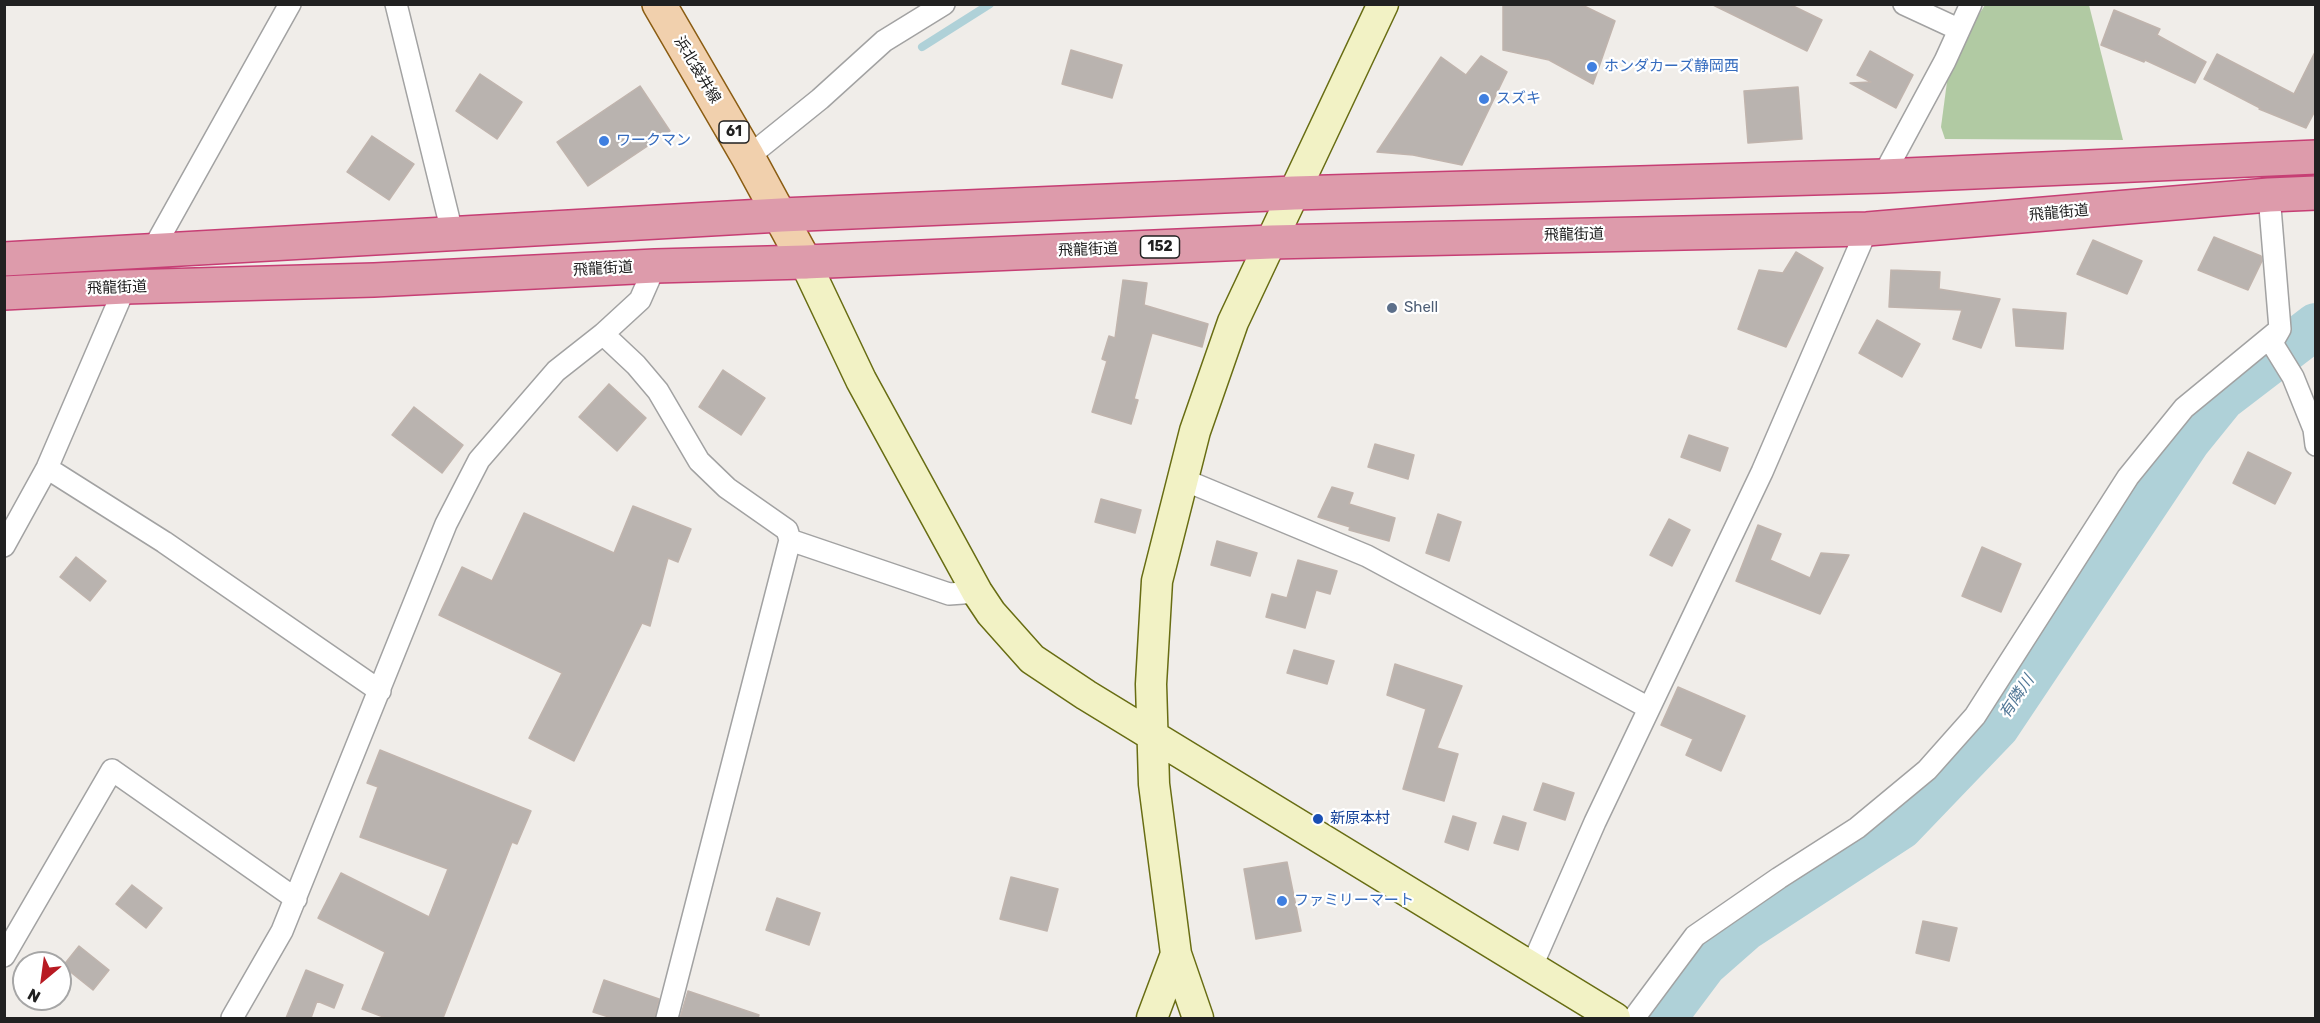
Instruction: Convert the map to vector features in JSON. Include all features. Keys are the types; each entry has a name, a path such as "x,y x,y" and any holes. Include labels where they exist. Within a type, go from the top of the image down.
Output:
{"highway":[{"path":"4,259 781,215 1294,193 1883,176 2309,152"},
{"name":"飛龍街道","path":"4,293 374,280 655,266 805,262 1271,242 1867,229 2316,193"}],"main road":[{"name":"浜北袋井線","path":"659,4 781,215 805,262"}],"street":[{"path":"152,251 290,4"},
{"path":"396,4 452,232"},
{"path":"748,157 820,99 884,41 944,4"},
{"path":"1198,1018 1176,954 1154,784 1151,684 1157,581 1195,431 1233,322 1383,4"},
{"path":"1904,4 1958,30"},
{"path":"1883,176 1945,61 1971,4"},
{"path":"2269,195 2276,336 2314,429 2316,446"},
{"path":"1531,968 1595,822 1762,472 1867,229"},
{"path":"805,262 861,380 977,592 991,614 1032,658 1152,736 1615,1018"},
{"path":"232,1018 282,931 446,524 479,460 556,371 603,334 640,300 655,266"},
{"path":"4,546 47,468 125,287"},
{"path":"603,334 636,365 658,391 699,461 727,488 787,530 790,540 667,1018"},
{"path":"1634,1018 1695,936 1857,828 1927,770 1975,716 2128,477 2184,408 2276,336"},
{"path":"47,468 164,542 380,691"},
{"path":"1182,479 1367,556 1649,708"},
{"path":"790,540 949,594 977,592"},
{"path":"4,956 112,770 296,899"},
{"path":"1152,1018 1176,954"}],"green space":[{"path":"1985,5 2089,5 2123,140 1945,139 1941,127 1950,59"}],"building":[{"path":"1503,4 1580,4 1615,21 1593,84 1549,60 1503,50"},
{"path":"1711,4 1789,4 1822,20 1807,51"},
{"path":"2114,10 2160,29 2157,35 2206,62 2195,83 2145,60 2144,62 2101,45"},
{"path":"1071,50 1122,65 1112,98 1062,84"},
{"path":"2316,50 2316,109 2306,128 2259,109 2204,79 2217,54 2294,94"},
{"path":"1870,51 1913,75 1896,108 1850,83 1871,82 1857,75"},
{"path":"1481,56 1507,72 1462,165 1413,155 1377,152 1441,57 1466,75"},
{"path":"480,74 522,102 497,139 456,111"},
{"path":"640,86 670,131 588,186 557,142"},
{"path":"1798,87 1802,139 1748,143 1744,91"},
{"path":"372,136 414,164 389,200 347,172"},
{"path":"2214,237 2261,256 2262,261 2248,290 2198,270"},
{"path":"2093,240 2142,261 2127,294 2077,274"},
{"path":"1796,252 1823,268 1786,347 1738,329 1759,270 1783,273"},
{"path":"1891,270 1940,272 1939,289 2000,299 1981,348 1953,339 1962,310 1889,307"},
{"path":"1123,280 1147,283 1144,305 1208,324 1202,347 1152,333 1134,399 1138,400 1131,424 1092,412 1107,361 1102,359 1109,336 1115,338"},
{"path":"2013,309 2066,313 2063,349 2016,346"},
{"path":"1877,320 1920,344 1902,377 1859,353"},
{"path":"723,370 765,398 741,435 699,407"},
{"path":"609,384 646,418 617,451 579,417"},
{"path":"414,407 463,445 442,473 392,435"},
{"path":"1689,435 1728,448 1720,471 1681,457"},
{"path":"1375,444 1414,455 1408,479 1368,467"},
{"path":"2248,452 2291,473 2275,504 2233,483"},
{"path":"1332,487 1353,493 1349,504 1395,518 1389,541 1349,530 1350,527 1318,517"},
{"path":"1101,499 1141,510 1135,533 1095,522"},
{"path":"633,506 691,529 678,562 668,558 650,626 642,623 574,761 529,738 562,673 439,615 462,567 492,581 524,513 614,553"},
{"path":"1438,514 1461,522 1449,561 1426,553"},
{"path":"1669,519 1690,530 1672,566 1650,555"},
{"path":"1758,525 1781,534 1770,560 1810,578 1821,553 1849,555 1820,614 1736,581"},
{"path":"1217,541 1257,553 1250,576 1211,565"},
{"path":"1982,547 2021,564 2001,612 1962,596"},
{"path":"76,557 106,581 90,601 60,577"},
{"path":"1298,560 1337,571 1330,594 1316,590 1305,628 1266,617 1272,594 1287,598"},
{"path":"1294,650 1334,661 1327,684 1287,673"},
{"path":"1395,664 1462,686 1437,748 1458,754 1444,801 1403,789 1426,709 1387,695"},
{"path":"1678,687 1745,716 1721,771 1686,755 1693,739 1661,725"},
{"path":"380,750 531,811 517,844 512,842 443,1018 386,1018 362,1009 385,952 318,918 341,873 429,917 448,869 360,837 378,787 367,783"},
{"path":"1543,783 1574,793 1565,820 1534,810"},
{"path":"1453,816 1476,823 1468,850 1445,842"},
{"path":"1503,816 1526,823 1518,850 1494,843"},
{"path":"1287,862 1301,931 1256,939 1244,869"},
{"path":"1011,877 1058,889 1047,931 1000,919"},
{"path":"132,885 162,908 146,928 116,904"},
{"path":"777,898 820,913 809,945 766,930"},
{"path":"1923,921 1957,928 1949,961 1916,953"},
{"path":"79,946 109,970 93,990 72,973 72,955"},
{"path":"306,970 343,985 334,1008 317,1001 311,1018 286,1018"},
{"path":"604,980 659,999 655,1018 612,1018 593,1012"},
{"path":"688,991 759,1015 758,1018 680,1018"}],"waterway":[{"path":"922,47 990,4"},
{"name":"有隣川","path":"1666,1018 1704,964 1745,928 1900,827 1997,726 2188,440 2222,398 2316,326"}],"place":[{"name":"ホンダカーズ静岡西","path":"1592,67"},
{"name":"スズキ","path":"1484,99"},
{"name":"ワークマン","path":"604,141"},
{"name":"Shell","path":"1392,308"},
{"name":"新原本村","path":"1318,819"},
{"name":"ファミリーマート","path":"1282,901"}]}
